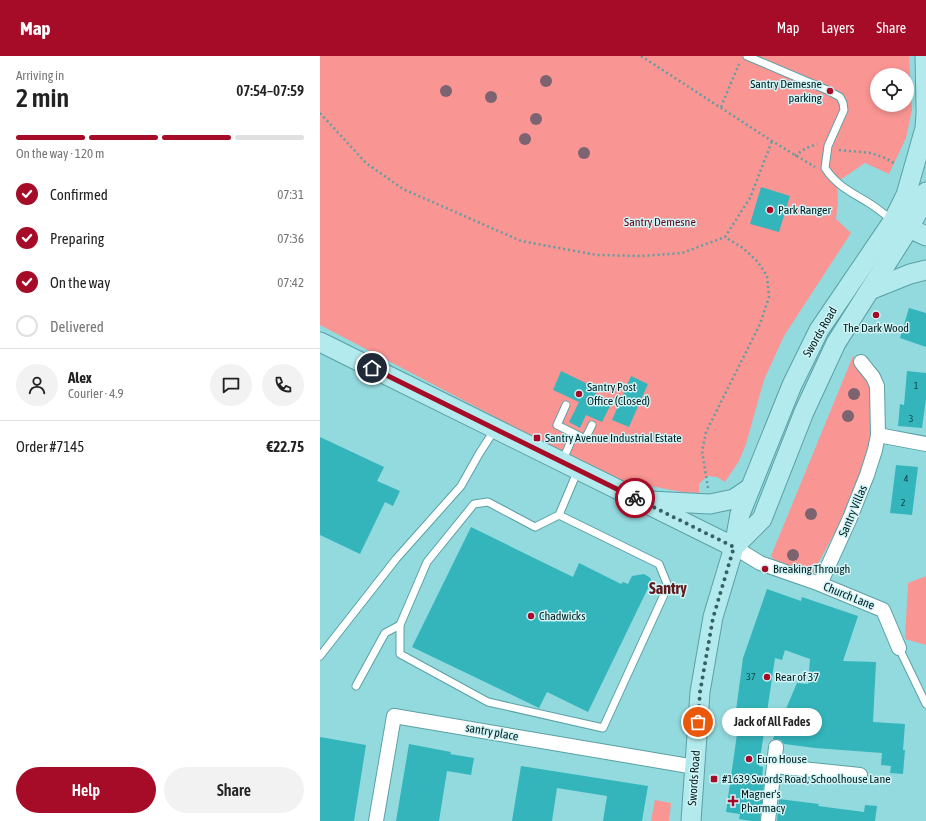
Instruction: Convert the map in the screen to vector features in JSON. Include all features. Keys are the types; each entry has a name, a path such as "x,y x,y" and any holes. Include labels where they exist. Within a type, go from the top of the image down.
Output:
{"main road":[{"name":"Swords Road","path":"734,547 762,519 804,412 836,343 870,290 901,225 906,195 926,121 924,56"},
{"name":"Swords Road","path":"691,821 700,692 713,618 734,547 740,514 792,385 819,330 901,225 921,206 926,192"},
{"path":"901,225 926,236"},
{"path":"870,290 910,274 926,270"},
{"path":"320,342 734,547"},
{"path":"641,501 710,504 734,499 750,488"}],"street":[{"name":"Santry Villas","path":"820,584 850,518 867,475 878,435 877,386 873,377 861,362"},
{"path":"878,435 926,444"},
{"name":"Church Lane","path":"734,547 760,563 820,584 883,610 899,648"},
{"name":"santry place","path":"376,821 394,716 695,767"},
{"path":"768,821 776,746"},
{"path":"774,766 860,776"}],"lane":[{"path":"747,56 840,97 844,110 828,146 825,168 832,178 844,188 871,204 901,225"},
{"path":"566,404 557,425 585,439 592,425"},
{"path":"320,656 396,559 461,486 495,429"},
{"path":"562,462 574,434"},
{"path":"559,515 659,564 668,586 603,728 488,702 400,654 400,625 427,562 474,504 488,502 536,527 559,515 578,470"},
{"path":"356,686 385,633 400,625"},
{"path":"899,648 926,704"}],"path":[{"path":"641,56 795,156 816,168 825,168"},
{"path":"721,107 739,63"},
{"path":"320,113 366,163 403,189 521,241 597,255 642,256 682,253 725,237 750,198 772,141"},
{"path":"795,156 814,144 821,144 844,151 871,153 894,163"},
{"path":"709,493 702,451 706,432 760,324 769,297 768,276 758,262 743,248 725,237"}],"green space":[{"name":"Santry Demesne","path":"320,56 909,56 910,68 870,68 870,112 912,112 906,138 889,174 865,163 837,182 838,202 836,219 851,233 784,336 764,380 746,444 739,461 725,482 717,477 707,476 699,484 699,493 682,492 624,481 541,441 320,325"},
{"path":"853,356 861,362 876,383 870,447 855,495 813,573 802,574 780,568 771,556"},
{"path":"926,576 926,645 905,639 908,583"},
{"path":"655,800 671,803 669,821 651,821"}],"building":[{"name":"Park Ranger","path":"761,187 790,196 779,232 750,224"},
{"path":"909,308 926,313 926,347 900,338"},
{"name":"Santry Post Office (Closed)","path":"561,371 598,389 594,398 610,406 602,422 586,415 580,428 569,422 579,402 553,390"},
{"path":"907,371 926,373 926,399 922,428 898,426 900,404 904,405"},
{"path":"631,376 648,384 629,427 612,420"},
{"path":"320,437 384,467 377,481 400,491 393,506 385,502 360,554 320,535"},
{"path":"896,465 918,467 912,515 890,513"},
{"name":"Chadwicks","path":"471,527 573,577 579,563 621,584 623,582 628,584 632,576 644,574 651,579 650,584 588,712 547,692 539,708 412,647"},
{"path":"767,589 801,601 802,597 858,616 843,661 876,662 873,722 905,724 903,750 905,750 903,774 890,773 891,766 881,765 882,753 815,748 784,744 781,740 773,739 797,683 808,684 810,659 785,650 782,660 775,658 759,766 763,767 762,781 764,782 760,821 751,821 739,819 740,814 726,812 737,734 733,733 743,658"},
{"path":"320,737 366,745 354,821 320,821"},
{"path":"409,744 474,758 471,775 447,771 439,821 396,821"},
{"path":"521,766 648,786 642,821 603,821 607,796 557,788 552,821 512,821"},
{"path":"779,799 864,812 865,805 877,806 875,821 777,821"}],"way so far":[{"path":"635,498 734,547 713,618 700,692 698,722"}],"place":[{"name":"Santry Demesne parking","path":"830,91"},
{"name":"Park Ranger","path":"770,210"},
{"name":"The Dark Wood","path":"876,315"},
{"name":"Santry Post Office (Closed)","path":"579,394"},
{"name":"Santry Avenue Industrial Estate","path":"537,438"},
{"name":"Breaking Through","path":"765,569"},
{"name":"Chadwicks","path":"531,616"},
{"name":"Rear of 37","path":"767,677"},
{"name":"Jack of All Fades","path":"698,722"},
{"name":"Euro House","path":"749,759"},
{"name":"#1639 Swords Road, Schoolhouse Lane","path":"714,779"},
{"name":"Magner's Pharmacy","path":"733,801"}],"district":[{"name":"Santry","path":"668,588"}],"route":[{"path":"372,368 635,498"}]}
